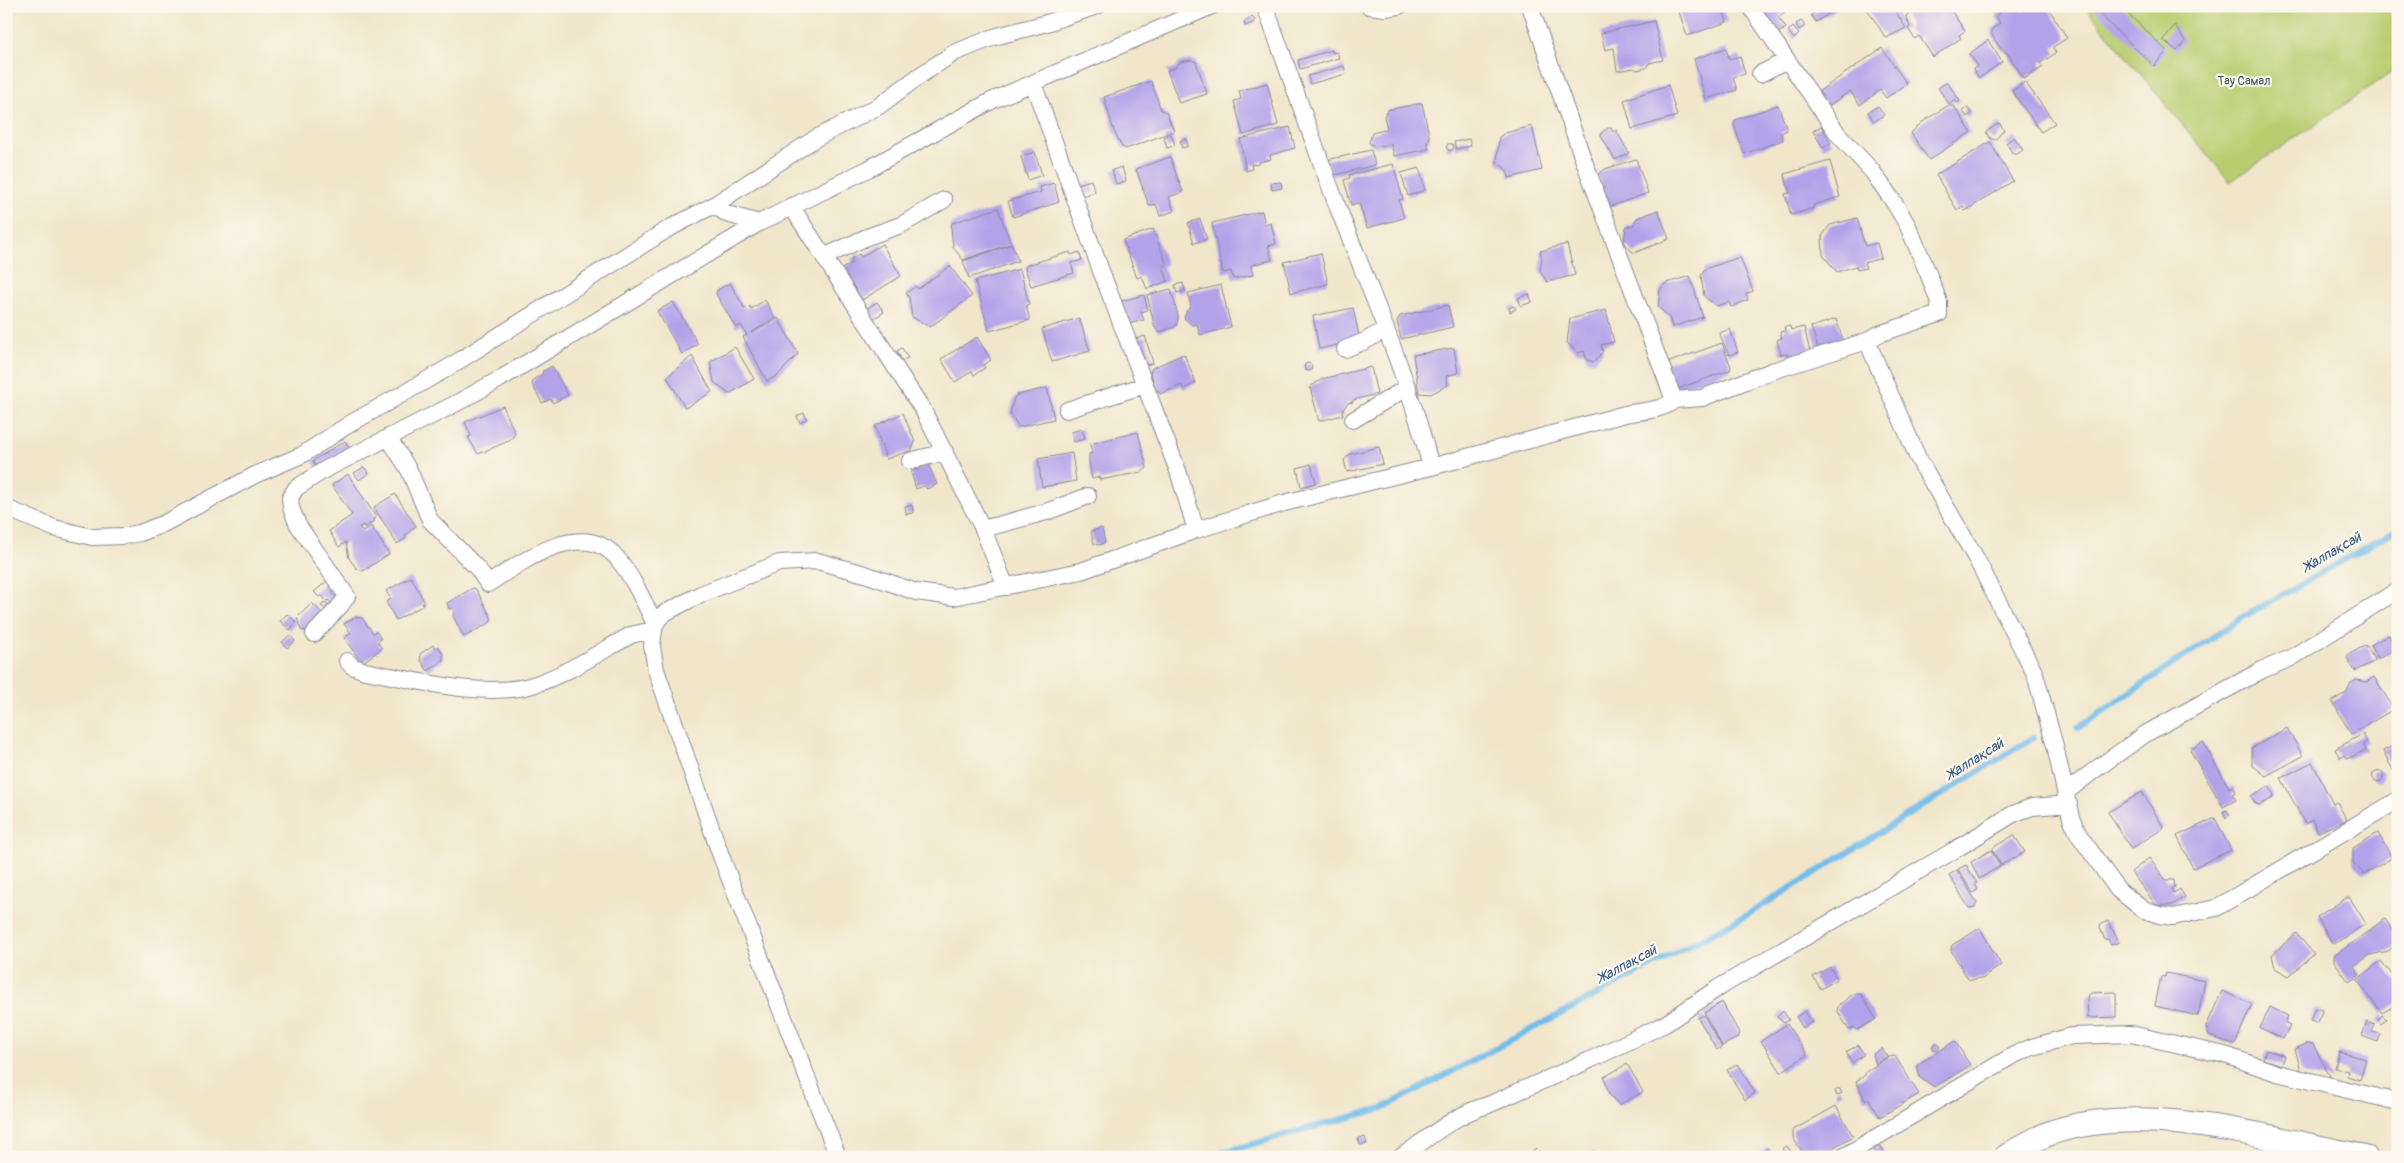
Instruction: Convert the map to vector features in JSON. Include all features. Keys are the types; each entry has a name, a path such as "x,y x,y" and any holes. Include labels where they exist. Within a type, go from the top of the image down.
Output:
{"main road":[{"path":"2006,1157 2052,1132 2089,1123 2126,1120 2158,1120 2198,1125 2364,1157"}],"street":[{"path":"6,508 54,528 92,537 123,536 140,533 163,524 255,474 302,455 446,369 668,229 714,206 816,138 879,106 954,53 994,37 1047,23 1097,6"},
{"path":"314,634 347,596 298,525 291,508 290,498 296,488 326,469 455,404 500,379 758,223 868,169 991,101 1212,6"},
{"path":"1265,6 1320,160 1408,387 1431,467"},
{"path":"1369,6 1385,8 1399,6"},
{"path":"1530,6 1580,153 1674,400"},
{"path":"838,1157 702,801 656,670 652,646 654,630 663,614 701,594 778,564 793,562 817,561 916,592 934,596 954,597 1082,571 1196,530 1284,502 1431,467 1624,414 1669,405 1674,400 1702,398 1772,371 1867,341 1879,334 1939,314 1939,302 1908,226 1895,204 1872,171 1838,134 1750,6"},
{"path":"1760,74 1787,60"},
{"path":"1033,83 1098,262 1178,471 1196,530"},
{"path":"824,257 867,237 901,225 944,200"},
{"path":"714,206 728,214 758,223"},
{"path":"791,206 923,410 983,529 1006,587"},
{"path":"1345,348 1365,341 1386,329"},
{"path":"1867,341 1918,458 1977,560 2035,674 2071,818 2079,835 2118,890 2144,910 2172,917 2216,908 2398,800"},
{"path":"1067,410 1145,385"},
{"path":"1353,420 1408,387"},
{"path":"388,437 409,470 430,520 467,557 488,584 564,542 574,540 593,542 616,557 635,585 654,630"},
{"path":"910,461 945,452"},
{"path":"983,529 1046,512 1088,496"},
{"path":"1401,1157 1446,1125 1474,1109 1488,1105 1590,1060 1664,1024 1718,988 1796,941 1953,851 2013,814 2032,807 2067,799 2096,768 2147,734 2262,670 2290,658 2398,590"},
{"path":"347,662 365,671 401,678 477,689 503,690 534,684 562,673 631,635 654,630"},
{"path":"1843,1157 2012,1056 2032,1047 2072,1036 2131,1034 2225,1054 2277,1073 2398,1102"}],"green space":[{"name":"Тау Самал","path":"2084,6 2398,6 2398,68 2230,182"}],"building":[{"path":"1677,6 1722,6 1727,22 1687,36"},
{"path":"1758,6 1781,6 1785,12 1778,17 1786,28 1777,34"},
{"path":"1824,6 1841,6 1816,22 1811,15"},
{"path":"1865,6 1892,6 1906,28 1886,38"},
{"path":"1917,6 1948,6 1965,31 1959,35 1961,38 1933,57 1919,36 1915,39 1908,29 1910,27 1906,16"},
{"path":"2006,6 2021,6 2024,11 2031,6 2047,6 2067,38 2053,47 2056,53 2040,63 2043,67 2024,79 2008,54 2001,49 1992,35 1992,29 2000,23 1996,16"},
{"path":"2091,6 2120,6 2167,51 2154,66"},
{"path":"1252,17 1255,20 1253,23 1245,26 1244,22"},
{"path":"1654,21 1663,60 1649,63 1646,68 1617,71 1614,48 1605,50 1601,33"},
{"path":"1801,21 1805,26 1799,30 1796,24"},
{"path":"2175,25 2185,41 2177,51 2163,40"},
{"path":"1793,27 1799,34 1794,39 1788,31"},
{"path":"1988,40 2002,62 1979,78 1973,69 1978,66 1969,54"},
{"path":"1726,48 1729,59 1740,56 1745,74 1733,77 1737,90 1706,99 1694,59"},
{"path":"1882,48 1907,84 1886,98 1880,90 1860,105 1850,91 1825,108 1815,94"},
{"path":"1332,50 1333,53 1337,52 1339,58 1300,69 1298,60"},
{"path":"1191,60 1196,62 1207,94 1179,103 1167,70 1175,68 1180,62"},
{"path":"1344,66 1346,74 1310,84 1308,76"},
{"path":"1151,81 1161,110 1166,112 1174,131 1126,149 1122,147 1114,131 1104,97"},
{"path":"1947,82 1960,101 1957,103 1955,100 1949,104 1938,88"},
{"path":"2025,82 2055,123 2041,132 2012,91"},
{"path":"1267,83 1278,125 1243,135 1234,101 1241,99 1239,91"},
{"path":"1668,85 1677,116 1632,129 1624,100"},
{"path":"1422,103 1430,140 1427,141 1429,149 1394,156 1391,144 1375,147 1369,143 1372,133 1387,129 1384,116 1388,110"},
{"path":"1778,105 1787,130 1781,133 1783,140 1744,154 1734,125 1735,120"},
{"path":"1878,106 1884,115 1874,122 1868,112"},
{"path":"1947,106 1954,106 1971,132 1929,160 1911,133 1921,123"},
{"path":"1968,108 1972,113 1967,117 1963,111"},
{"path":"1999,123 2004,130 1995,140 1990,138 1986,132"},
{"path":"1532,126 1542,170 1509,178 1507,170 1497,162 1499,137 1505,133"},
{"path":"1821,126 1831,143 1823,148 1813,131"},
{"path":"1290,127 1295,148 1270,155 1271,159 1259,162 1257,165 1251,164 1252,169 1246,171 1240,139"},
{"path":"1611,128 1613,132 1616,130 1629,153 1615,160 1601,136 1602,132"},
{"path":"1171,134 1175,145 1167,148 1164,137"},
{"path":"2014,137 2023,150 2017,154 2013,154 2006,143"},
{"path":"1186,139 1188,146 1182,148 1180,141"},
{"path":"1469,139 1471,146 1456,149 1454,142"},
{"path":"1990,142 2013,181 1965,211 1963,206 1957,210 1936,175"},
{"path":"1450,144 1453,147 1450,150 1447,147"},
{"path":"1371,150 1375,165 1331,176 1327,160"},
{"path":"1035,152 1042,175 1028,180 1021,156"},
{"path":"1170,157 1183,192 1169,197 1174,211 1160,216 1156,204 1149,206 1136,169"},
{"path":"1636,159 1648,193 1609,207 1598,175 1605,169"},
{"path":"1830,161 1840,197 1813,205 1814,208 1791,215 1785,194 1790,193 1784,174"},
{"path":"1393,164 1403,199 1399,200 1404,218 1367,228 1359,203 1351,205 1344,180 1350,178 1349,175"},
{"path":"1122,167 1126,181 1116,184 1112,170"},
{"path":"1419,168 1425,190 1408,196 1401,173"},
{"path":"1091,180 1095,192 1079,197 1075,185"},
{"path":"1281,182 1282,188 1272,190 1271,183"},
{"path":"1054,183 1059,202 1013,217 1008,201 1041,192 1040,187"},
{"path":"998,208 1011,244 963,260 953,247 952,223"},
{"path":"1658,210 1669,239 1634,253 1624,244 1626,227 1633,225 1637,218"},
{"path":"1262,211 1265,225 1271,223 1276,244 1268,246 1272,260 1251,265 1253,275 1233,279 1231,271 1223,273 1212,223"},
{"path":"1857,218 1865,246 1877,243 1881,258 1864,263 1866,268 1857,270 1856,266 1837,272 1823,255 1822,236 1830,225"},
{"path":"1200,219 1207,239 1194,243 1188,223"},
{"path":"1153,229 1167,265 1163,266 1168,281 1147,289 1142,276 1137,278 1123,240"},
{"path":"882,244 901,276 862,300 842,269 853,262 851,259 859,254 861,257"},
{"path":"1012,244 1018,261 969,278 963,261"},
{"path":"1567,244 1575,275 1547,282 1540,271 1542,258 1540,251"},
{"path":"1070,252 1071,255 1079,252 1082,260 1071,263 1074,273 1031,286 1025,268 1027,265"},
{"path":"1321,253 1328,284 1291,293 1284,262"},
{"path":"1740,257 1753,291 1746,294 1748,300 1731,307 1729,302 1716,306 1704,296 1701,276 1705,269"},
{"path":"950,266 972,296 930,327 912,317 909,298 906,293 916,286 918,289"},
{"path":"1020,269 1029,304 1026,305 1030,320 989,331 975,281"},
{"path":"1690,276 1703,317 1672,327 1669,317 1658,307 1660,289 1666,283"},
{"path":"730,283 745,309 750,306 751,309 765,300 775,318 751,333 778,318 798,354 777,376 767,381 743,337 747,335 741,325 736,328 716,294 717,290"},
{"path":"1183,283 1185,291 1177,293 1175,285"},
{"path":"1221,285 1231,327 1200,335 1197,324 1192,325 1184,318 1187,310 1191,307 1188,293"},
{"path":"1171,289 1178,316 1177,324 1175,327 1159,332 1155,328 1147,295"},
{"path":"1529,294 1532,302 1521,306 1518,298"},
{"path":"1144,295 1148,310 1141,312 1144,320 1128,324 1121,301"},
{"path":"673,302 698,344 682,354 657,311"},
{"path":"877,302 884,312 871,320 865,310"},
{"path":"1448,305 1453,327 1401,339 1397,321 1400,316"},
{"path":"1514,306 1516,309 1510,312 1509,308"},
{"path":"1353,308 1360,340 1319,349 1313,316"},
{"path":"1606,310 1614,342 1601,345 1603,351 1594,362 1587,360 1584,351 1578,353 1567,343 1570,319"},
{"path":"1079,318 1090,351 1052,362 1042,329"},
{"path":"1836,319 1843,340 1818,348 1811,327"},
{"path":"1790,326 1791,330 1804,327 1810,352 1788,357 1787,354 1781,355 1777,340 1782,338 1780,332 1785,331 1784,327"},
{"path":"1730,329 1738,352 1729,355 1719,333"},
{"path":"1145,336 1153,363 1143,366 1135,339"},
{"path":"977,337 991,360 983,365 985,368 974,375 972,371 955,382 941,359"},
{"path":"1722,343 1731,367 1730,370 1674,390 1664,364"},
{"path":"735,347 754,379 729,394 714,382 710,362"},
{"path":"902,348 908,358 902,361 897,351"},
{"path":"1454,348 1458,373 1446,376 1448,385 1431,394 1419,393 1413,355"},
{"path":"1184,354 1196,383 1183,389 1182,385 1160,394 1158,390 1153,391 1149,381 1153,379 1150,373 1152,368"},
{"path":"692,356 712,392 685,408 667,377"},
{"path":"1308,363 1312,367 1308,371 1304,367"},
{"path":"552,366 568,395 553,403 551,399 542,403 532,384 534,379"},
{"path":"1371,367 1377,394 1348,403 1342,411 1343,415 1319,421 1310,387 1322,379"},
{"path":"1047,388 1054,419 1019,427 1010,414 1014,398 1017,395"},
{"path":"503,406 515,433 511,440 478,454 468,437 471,436 465,422"},
{"path":"804,413 807,419 800,423 797,416"},
{"path":"903,413 915,442 912,450 886,459 875,426"},
{"path":"1082,429 1085,439 1074,442 1071,432"},
{"path":"1138,432 1147,468 1142,472 1100,480 1099,477 1092,479 1089,462 1089,454 1092,453 1090,444"},
{"path":"345,441 350,449 318,469 313,462 314,460"},
{"path":"1379,447 1383,464 1347,472 1344,460 1350,454"},
{"path":"1072,453 1076,481 1042,487 1038,459"},
{"path":"928,464 937,484 927,489 924,486 916,489 911,472"},
{"path":"1311,464 1316,483 1301,487 1297,468"},
{"path":"364,467 369,473 359,480 354,473"},
{"path":"348,474 376,517 365,528 363,525 359,527 363,532 371,526 389,554 363,571 356,568 349,558 346,542 339,547 329,531 352,515 332,485"},
{"path":"395,494 416,526 405,536 406,538 397,544 374,507"},
{"path":"912,505 913,513 906,514 905,506"},
{"path":"1102,528 1105,542 1100,545 1094,544 1091,531"},
{"path":"411,577 424,601 422,606 396,620 386,602 391,599 386,591"},
{"path":"327,581 335,590 332,593 339,601 334,606 321,595 319,597 314,592"},
{"path":"473,588 476,589 491,617 491,622 464,637 453,616 452,608 449,609 447,603"},
{"path":"325,602 332,607 327,611 321,606"},
{"path":"312,603 325,616 310,631 301,630 297,618"},
{"path":"287,614 296,622 290,630 280,621"},
{"path":"355,617 362,618 373,633 376,631 381,639 377,642 382,648 362,663 344,638 351,633 344,624"},
{"path":"290,635 295,641 287,648 282,642"},
{"path":"2389,635 2395,647 2394,650 2378,659 2371,645"},
{"path":"433,645 435,648 438,646 443,654 443,660 428,671 421,661 420,654"},
{"path":"2366,645 2375,661 2355,671 2347,658 2348,655"},
{"path":"2374,677 2394,709 2351,734 2332,701 2346,693 2351,683 2356,680 2366,682"},
{"path":"2287,728 2303,756 2266,776 2252,765 2252,748"},
{"path":"2363,734 2367,742 2363,744 2366,750 2347,759 2344,755 2340,758 2335,749"},
{"path":"2203,742 2229,788 2233,786 2236,792 2232,794 2236,800 2223,807 2190,750"},
{"path":"2398,743 2398,780 2383,751"},
{"path":"2312,762 2333,804 2337,802 2347,820 2318,832 2312,820 2305,824 2281,778"},
{"path":"2376,771 2380,771 2383,776 2382,780 2376,781 2373,778 2373,774"},
{"path":"2269,786 2274,795 2273,798 2260,805 2256,804 2251,796"},
{"path":"2142,792 2164,828 2131,849 2108,812"},
{"path":"2227,810 2230,815 2226,818 2223,812"},
{"path":"2215,818 2231,850 2193,868 2177,836"},
{"path":"2378,833 2392,858 2364,874 2353,863 2353,848"},
{"path":"2014,835 2025,852 2001,865 1992,850"},
{"path":"1991,850 2000,866 1979,879 1971,862"},
{"path":"2149,858 2166,880 2174,880 2175,887 2172,889 2174,893 2180,889 2185,897 2172,905 2156,905 2131,872"},
{"path":"1966,865 1977,883 1975,884 1978,889 1973,893 1958,869"},
{"path":"1957,870 1977,903 1975,907 1969,908 1949,875"},
{"path":"2346,898 2350,898 2365,922 2364,925 2336,943 2332,943 2317,917"},
{"path":"2385,919 2398,937 2398,944 2388,951 2370,955 2354,966 2360,975 2349,982 2334,961 2334,956"},
{"path":"2108,921 2119,942 2111,945 2108,939 2105,940 2100,928 2101,924"},
{"path":"1980,928 2001,965 1982,979 1973,980 1968,979 1951,950 1952,945"},
{"path":"2296,933 2314,954 2289,976 2275,968 2272,955"},
{"path":"2381,961 2398,982 2398,1004 2382,1013 2357,980"},
{"path":"1830,967 1837,979 1821,989 1813,977"},
{"path":"2166,973 2205,981 2198,1016 2155,1006 2161,976 2165,977"},
{"path":"2222,991 2252,1004 2236,1042 2233,1044 2209,1036 2206,1027"},
{"path":"2116,992 2116,1017 2088,1018 2087,997 2091,993"},
{"path":"1853,994 1861,994 1876,1019 1857,1030 1855,1027 1849,1030 1837,1010 1839,1005"},
{"path":"1722,1002 1739,1033 1737,1038 1722,1046 1704,1013"},
{"path":"2270,1007 2288,1016 2285,1023 2290,1025 2283,1039 2260,1028"},
{"path":"2315,1008 2322,1010 2318,1023 2310,1021"},
{"path":"1783,1011 1789,1020 1784,1023 1777,1017"},
{"path":"1805,1011 1812,1022 1803,1028 1796,1017"},
{"path":"1703,1015 1722,1047 1717,1050 1698,1018"},
{"path":"2382,1015 2386,1019 2381,1024 2378,1020"},
{"path":"2367,1022 2375,1025 2372,1032 2381,1034 2378,1042 2362,1036"},
{"path":"1787,1024 1807,1055 1781,1072 1761,1041"},
{"path":"1955,1041 1970,1065 1935,1087 1920,1078 1917,1065"},
{"path":"2308,1043 2313,1044 2332,1080 2302,1074 2295,1049"},
{"path":"1936,1044 1939,1047 1936,1050 1933,1047"},
{"path":"1858,1045 1864,1054 1852,1063 1846,1052"},
{"path":"1882,1048 1887,1057 1876,1064 1873,1054"},
{"path":"2266,1050 2285,1056 2282,1065 2263,1059"},
{"path":"2339,1052 2366,1059 2360,1080 2347,1076 2348,1071 2335,1068"},
{"path":"1895,1056 1919,1094 1880,1117 1868,1098 1865,1100 1856,1081 1888,1057"},
{"path":"1627,1064 1643,1092 1619,1105 1609,1094 1604,1077"},
{"path":"1737,1064 1755,1093 1745,1100 1727,1070"},
{"path":"1839,1088 1842,1093 1837,1096 1835,1091"},
{"path":"1836,1106 1853,1136 1818,1157 1805,1156 1793,1138 1793,1130"},
{"path":"1365,1137 1367,1144 1360,1145 1358,1138"},
{"path":"1787,1146 1791,1152 1786,1155 1782,1149"},
{"path":"1880,1146 1887,1157 1878,1157 1874,1150"},
{"path":"1768,1148 1773,1157 1753,1157"},
{"path":"1537,1149 1545,1157 1528,1157 1529,1153"},
{"path":"1498,1152 1501,1157 1490,1157"},
{"path":"1593,1152 1597,1157 1588,1157"},
{"path":"1551,1153 1559,1157 1545,1157"}],"waterway":[{"name":"Жалпақсай","path":"2078,728 2240,619 2398,529"},
{"name":"Жалпақсай","path":"1206,1157 1383,1108 1747,915 2034,737"}]}
